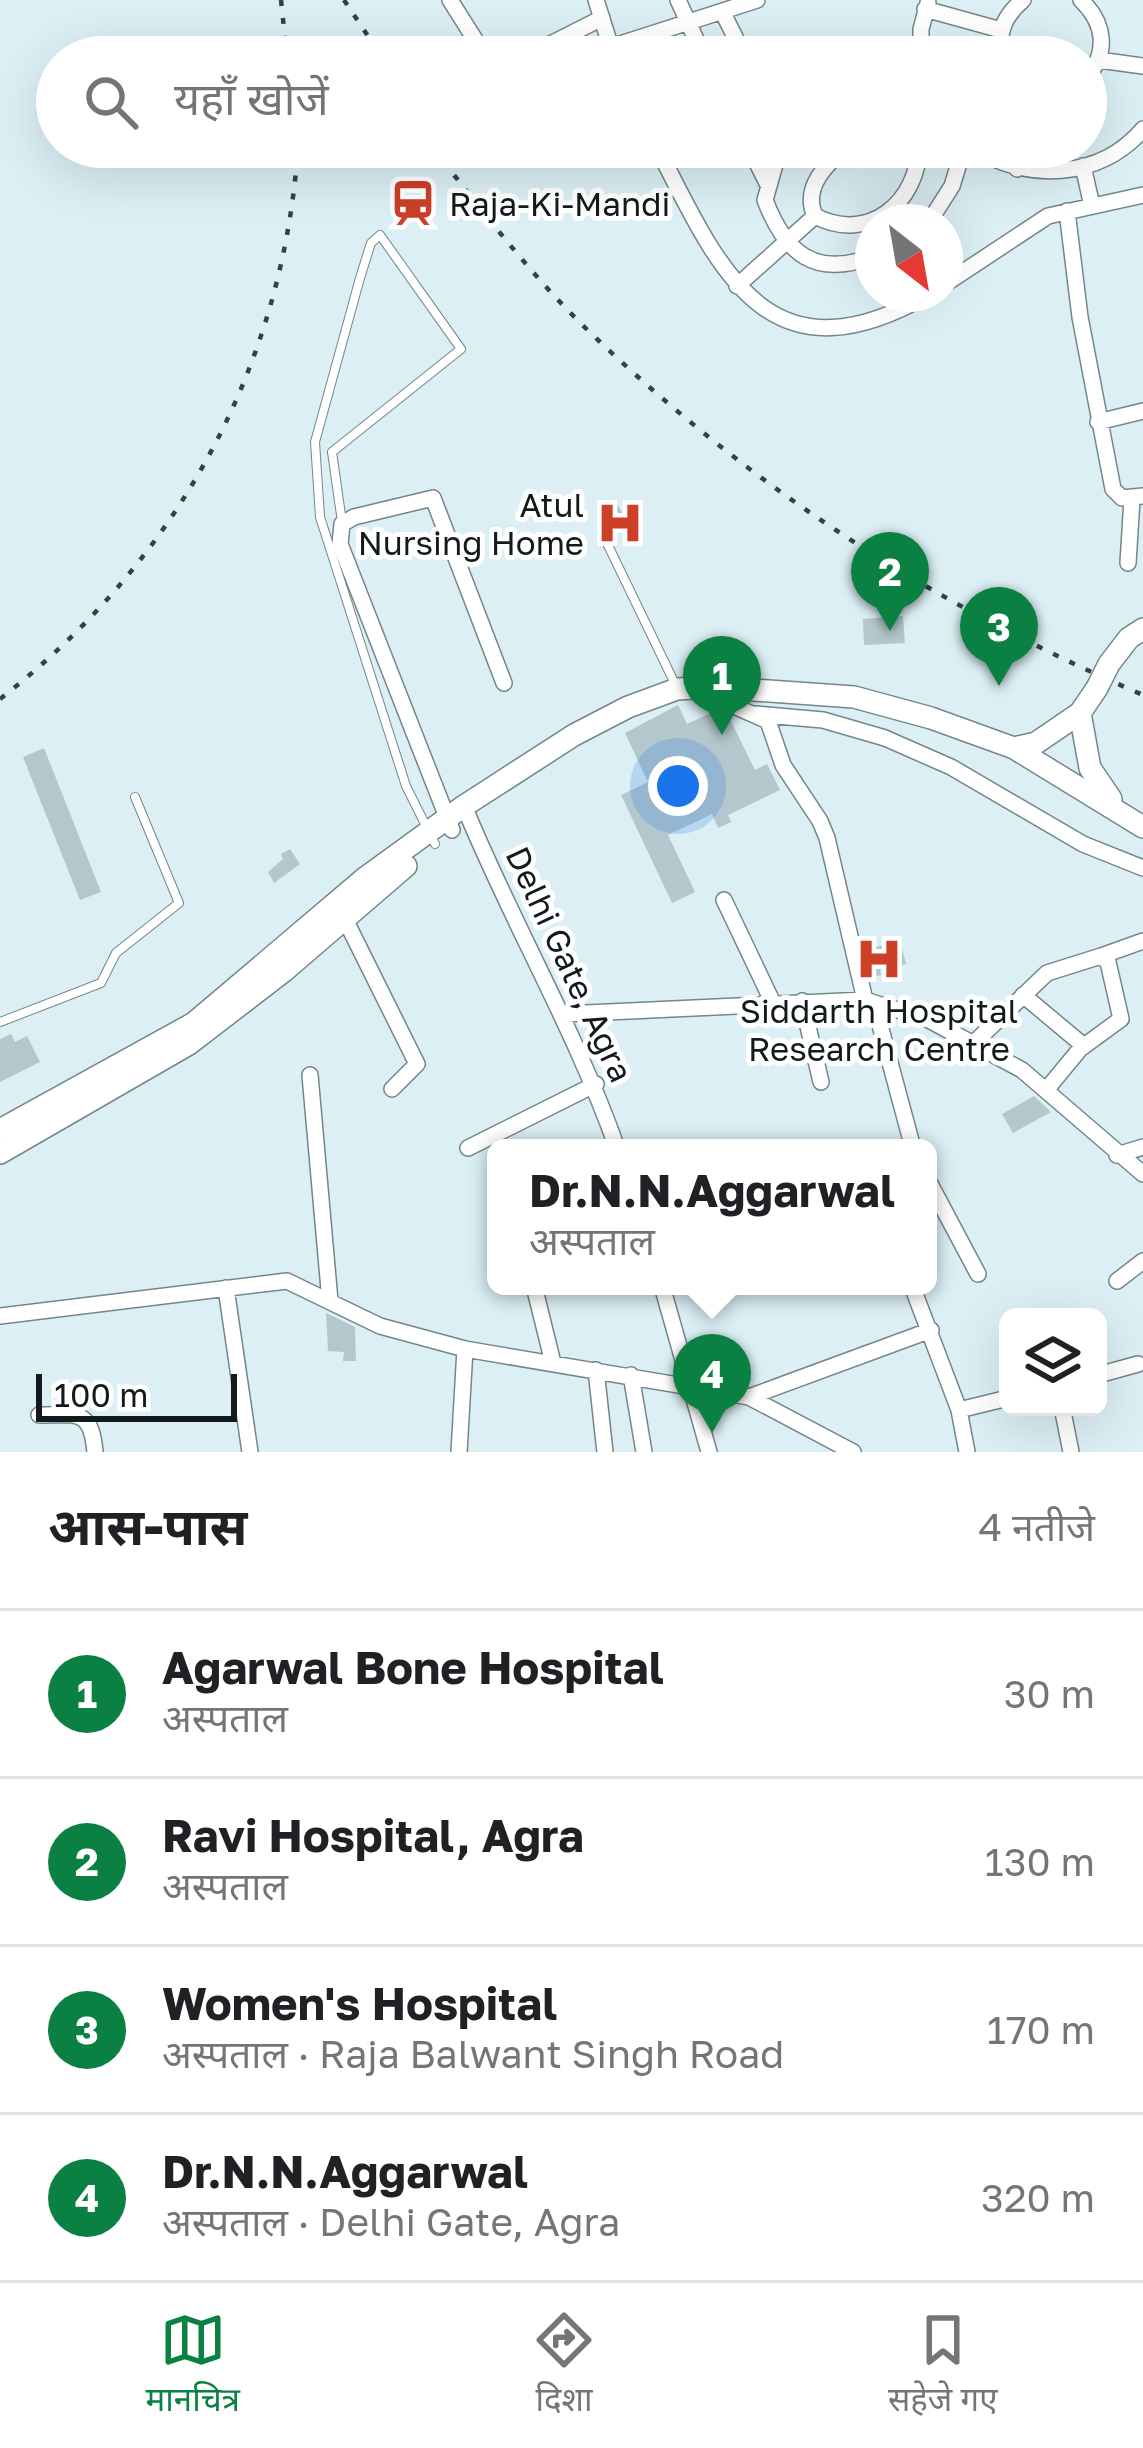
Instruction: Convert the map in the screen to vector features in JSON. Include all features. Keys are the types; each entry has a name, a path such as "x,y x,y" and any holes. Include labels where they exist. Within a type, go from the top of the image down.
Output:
{"main road":[{"path":"1014,748 1036,743 1080,713 1109,664 1129,638 1143,629"},
{"path":"0,1130 189,1044 340,911 453,821 574,735 677,689 854,697 931,718 1014,748 1143,827"},
{"path":"1080,713 1090,768 1118,809"},
{"path":"0,1153 124,1073"}],"street":[{"path":"450,0 473,36"},
{"path":"596,0 607,36"},
{"path":"678,0 694,36"},
{"path":"653,36 757,0"},
{"path":"1001,36 1007,15 1023,0"},
{"path":"1081,0 1100,26 1101,36"},
{"path":"920,36 927,4 1001,30"},
{"path":"723,13 734,36"},
{"path":"566,36 602,18"},
{"path":"1107,61 1143,66"},
{"path":"1107,156 1143,129"},
{"path":"668,168 710,253 737,286 790,324 857,326 899,312"},
{"path":"760,168 767,183"},
{"path":"774,168 765,200 785,243 806,259 855,263"},
{"path":"827,168 810,196 815,216 828,223 856,225 890,211 911,188 919,168"},
{"path":"940,204 959,168"},
{"path":"1017,169 1058,172 1075,168"},
{"path":"1083,168 1092,206"},
{"path":"963,272 1022,231 1067,211 1143,195"},
{"path":"1067,211 1098,422 1113,489 1122,498 1138,498 1128,563"},
{"path":"737,286 815,216"},
{"path":"1098,422 1143,411"},
{"path":"342,524 433,498 504,682"},
{"name":"Delhi Gate, Agra","path":"342,524 340,544 453,821 565,1014 614,1139"},
{"path":"711,687 734,706 755,714 823,720 885,738 951,767 1083,844 1143,868"},
{"path":"755,714 773,729 783,765 823,828 911,1139"},
{"path":"724,900 773,1003"},
{"path":"340,911 417,1064 392,1089"},
{"path":"975,1042 1047,973 1143,941"},
{"path":"1046,1089 1084,1046 1122,1016 1108,962 1100,956"},
{"path":"1023,995 1084,1046"},
{"path":"802,1001 821,1082"},
{"path":"565,1014 802,1001 869,1002 927,1019 975,1042 1046,1089 1143,1174"},
{"path":"310,1075 330,1301"},
{"path":"468,1148 596,1084"},
{"path":"1117,1154 1143,1147"},
{"path":"937,1197 978,1274"},
{"path":"1117,1281 1143,1261"},
{"path":"0,1316 287,1281 380,1326 465,1349 749,1397 854,1452"},
{"path":"226,1288 250,1452"},
{"path":"536,1295 553,1363"},
{"path":"665,1295 709,1452"},
{"path":"917,1295 959,1410 967,1452"},
{"path":"749,1397 931,1330"},
{"path":"459,1452 465,1349"},
{"path":"1107,1373 1138,1364"},
{"path":"596,1370 604,1452"},
{"path":"631,1375 644,1452"},
{"path":"959,1410 999,1400"},
{"path":"39,1415 87,1418 95,1452"},
{"path":"1064,1416 1071,1452"}],"lane":[{"path":"342,524 332,452 461,349 380,235 371,243 360,278 315,442 320,517 392,745 453,821"},
{"path":"605,538 677,689"},
{"path":"0,1022 101,982 116,953 179,903 135,797"}],"building":[{"path":"614,499 631,527 619,534 602,507"},
{"path":"903,616 905,643 864,645 863,619"},
{"path":"678,705 687,724 719,709 729,717 755,770 767,764 780,790 728,815 731,822 718,828 712,814 668,835 695,892 672,903 621,795 648,782 625,733"},
{"path":"44,748 101,892 80,900 23,757"},
{"path":"290,849 300,864 274,883 268,872"},
{"path":"873,936 876,947 900,941 906,964 880,970 881,975 872,977 863,938"},
{"path":"11,1034 15,1042 27,1036 40,1062 0,1082 0,1039"},
{"path":"1034,1096 1051,1112 1013,1133 1002,1114"},
{"path":"326,1313 355,1327 356,1361 343,1361 344,1352 328,1351"}],"railway":[{"path":"281,0 285,36"},
{"path":"344,0 368,36"},
{"path":"0,699 118,587 167,523 209,455 243,383 270,308 295,168"},
{"path":"449,168 575,318 723,448 854,542 923,584 1067,661 1143,695"}],"place":[{"name":"Raja-Ki-Mandi","path":"413,203"},
{"name":"Atul Nursing Home","path":"620,523"},
{"name":"Ravi Hospital, Agra","path":"890,631"},
{"name":"Women's Hospital","path":"999,686"},
{"name":"Agarwal Bone Hospital","path":"722,735"},
{"name":"Siddarth Hospital Research Centre","path":"879,959"},
{"name":"Dr.N.N.Aggarwal","path":"712,1433"}]}
